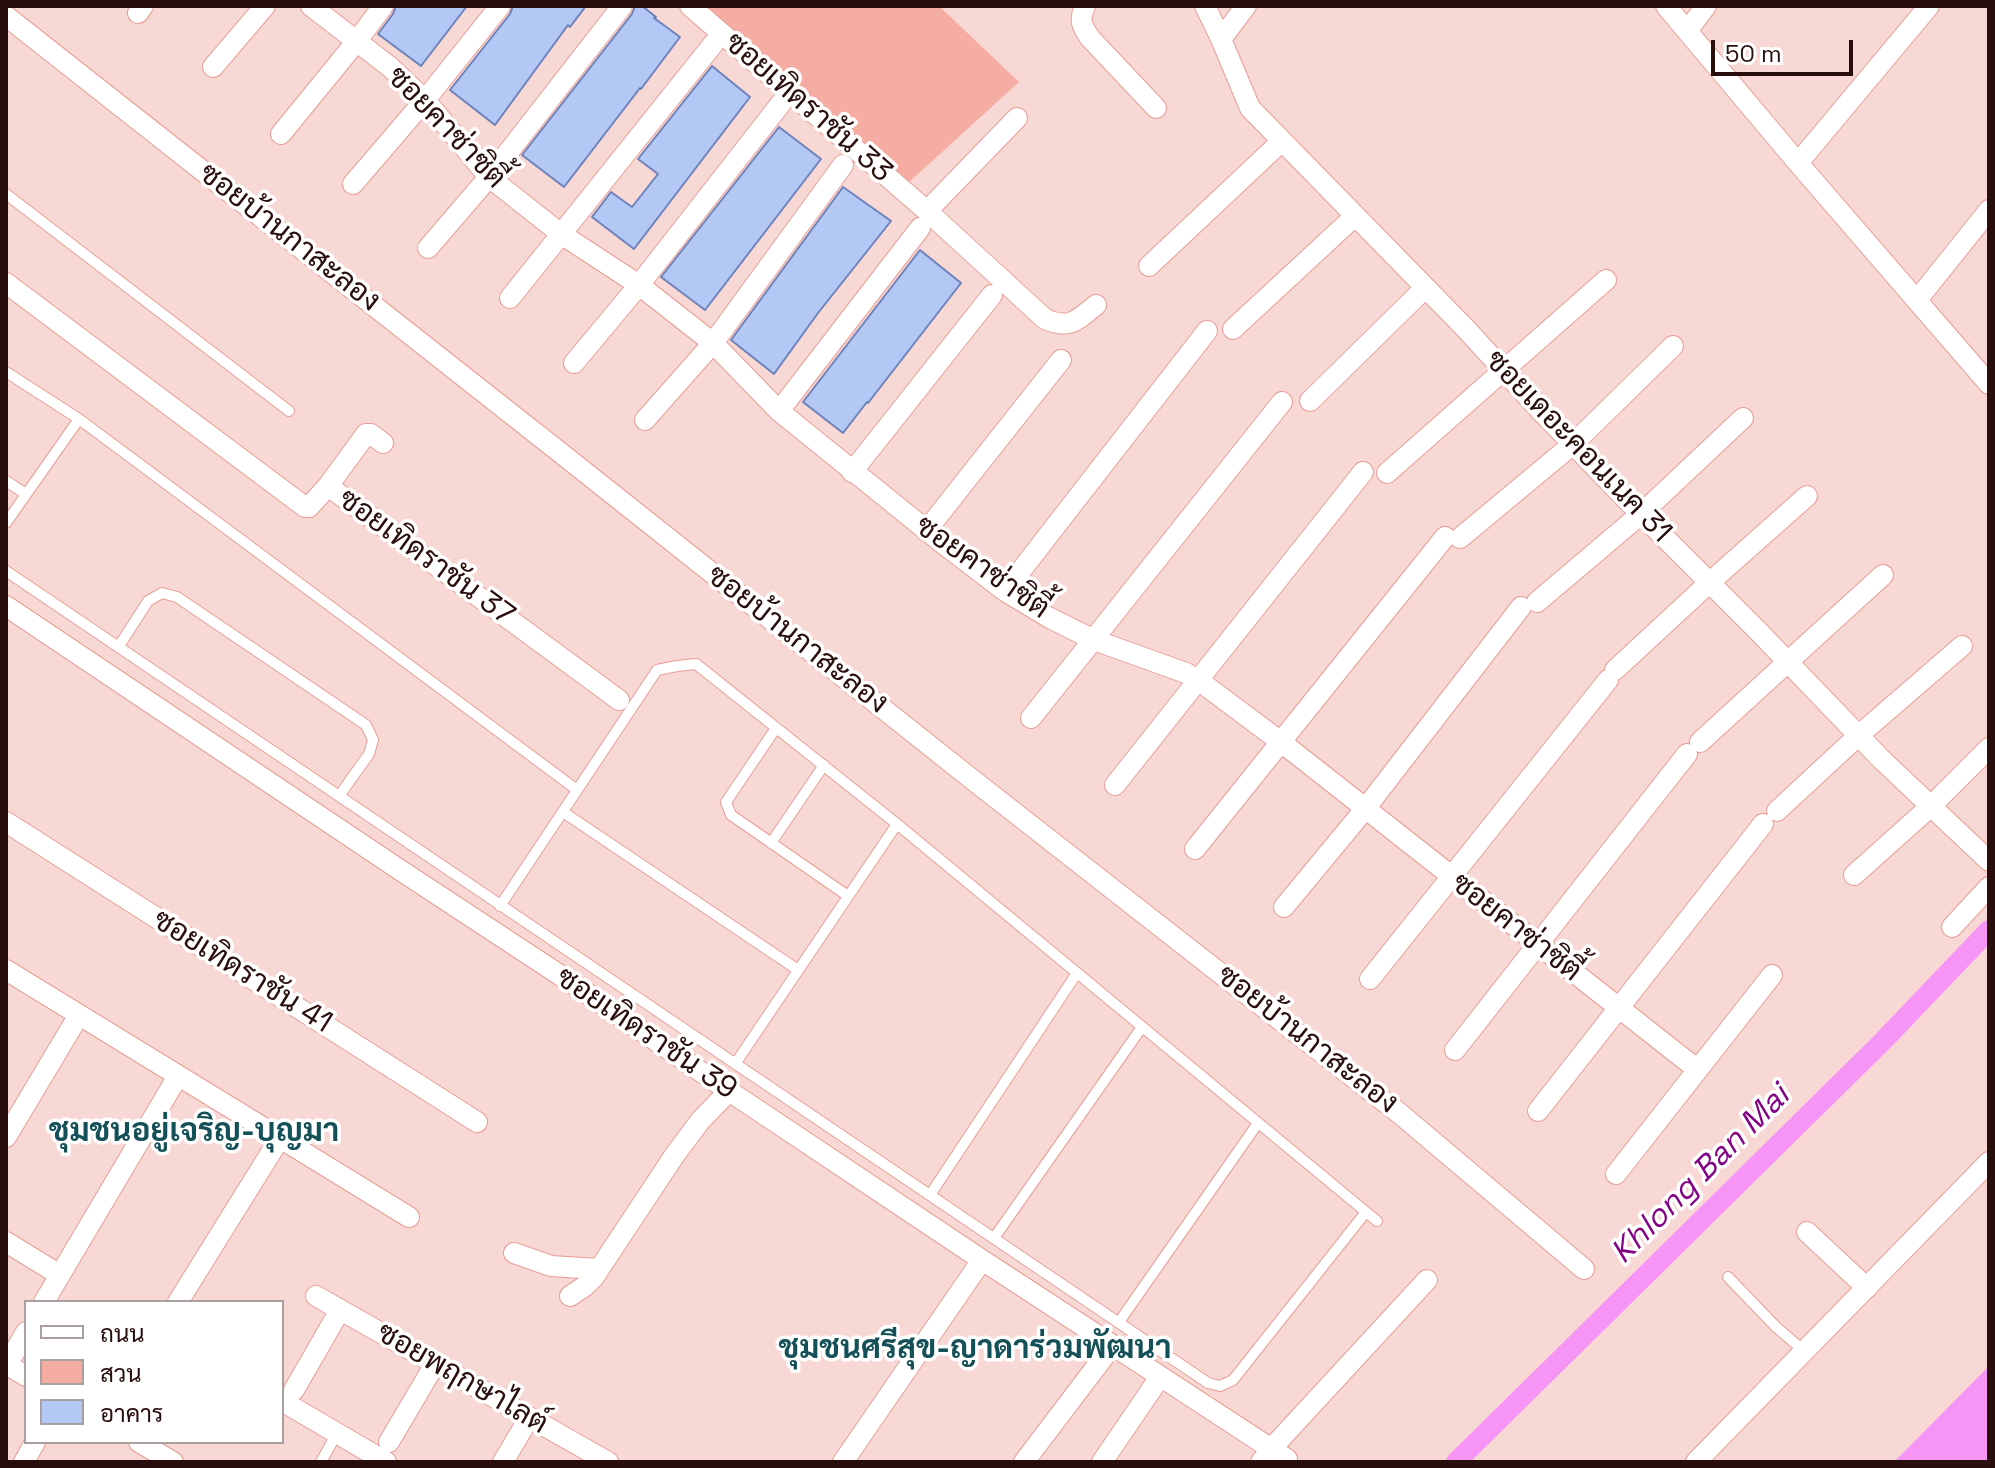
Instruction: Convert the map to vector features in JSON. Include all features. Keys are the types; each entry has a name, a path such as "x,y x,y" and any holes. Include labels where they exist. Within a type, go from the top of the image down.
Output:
{"street":[{"path":"213,67 265,6"},
{"name":"ซอยคาซ่าซิตี้","path":"311,6 390,67 425,100 489,177 561,234 639,285 713,343 779,411 926,531 1005,591 1048,617 1094,640 1198,680 1698,1070"},
{"path":"281,134 383,6"},
{"path":"353,184 500,6"},
{"path":"428,248 489,177 622,6"},
{"name":"ซอยเทิดราชัน 33","path":"690,6 924,219 1045,319 1057,324 1075,322 1096,305"},
{"path":"1085,6 1080,19 1090,38 1156,108"},
{"name":"ซอยเดอะคอนเนค 31","path":"1205,6 1250,108 1881,759 1989,861"},
{"path":"1221,39 1246,6"},
{"path":"1666,6 1798,163 1987,378"},
{"path":"1687,31 1706,6"},
{"path":"1798,163 1929,6"},
{"name":"ซอยบ้านกาสะลอง","path":"6,16 1399,1113 1584,1269"},
{"path":"510,298 714,43"},
{"path":"574,363 782,102"},
{"path":"779,411 924,219 1017,118"},
{"path":"1149,266 1282,141"},
{"path":"645,420 713,343 843,165"},
{"path":"1917,300 1989,210"},
{"path":"1233,329 1355,216"},
{"path":"1387,473 1606,280"},
{"name":"ซอยเทิดราชัน 37","path":"6,283 305,507 309,507 328,486 619,700"},
{"path":"1310,401 1425,288"},
{"path":"852,472 992,295"},
{"path":"1005,591 1207,331"},
{"path":"1195,849 1453,537 1573,444 1673,346"},
{"path":"926,531 1061,360"},
{"path":"1031,718 1282,402"},
{"path":"1284,907 1529,605 1641,514 1743,418"},
{"path":"328,486 366,434 383,443"},
{"path":"1115,785 1363,472"},
{"path":"1370,979 1611,675 1807,496"},
{"path":"1455,1050 1693,748 1883,575"},
{"name":"ซอยเทิดราชัน 39","path":"6,606 1160,1377 1273,1457"},
{"path":"1538,1111 1770,817 1962,646"},
{"path":"1854,875 1931,806 1989,748"},
{"name":"ซอยเทิดราชัน 41","path":"6,822 477,1122"},
{"path":"1952,927 1989,887"},
{"path":"6,970 409,1217"},
{"path":"1616,1174 1772,975"},
{"path":"6,1137 79,1015"},
{"path":"45,1300 178,1076"},
{"path":"570,1296 585,1286 599,1269 682,1144 729,1091"},
{"path":"179,1300 280,1138"},
{"path":"1696,1462 1989,1162"},
{"path":"1807,1232 1867,1288"},
{"path":"6,1242 60,1275"},
{"path":"514,1253 551,1266 599,1269"},
{"path":"843,1462 982,1260"},
{"path":"1273,1457 1427,1280"},
{"name":"ซอยพฤกษาไลต์","path":"316,1296 608,1462"},
{"path":"340,1310 288,1396 337,1433 387,1452 435,1364"},
{"path":"24,1335 6,1364 24,1375"},
{"path":"1024,1462 1112,1346"},
{"path":"1102,1462 1160,1377"},
{"path":"503,1462 529,1418"},
{"path":"24,1462 34,1444"},
{"path":"142,1444 173,1462"}],"lane":[{"path":"6,194 289,411"},
{"path":"6,372 79,419 577,790"},
{"path":"6,523 79,419"},
{"path":"6,481 26,494"},
{"path":"6,571 1208,1383 1220,1386 1233,1380 1366,1212"},
{"path":"119,646 148,601 162,593 177,597 303,682 366,725 373,740 369,754 339,796"},
{"path":"500,906 657,670 696,664 897,824 1377,1221"},
{"path":"776,728 726,802 731,815 848,896"},
{"path":"771,843 824,765"},
{"path":"563,812 798,970"},
{"path":"735,1064 897,824"},
{"path":"930,1195 1077,973"},
{"path":"994,1238 1142,1027"},
{"path":"1119,1322 1258,1123"},
{"path":"1728,1277 1804,1351"},
{"path":"321,1462 337,1433"}],"green space":[{"path":"703,6 939,6 1019,82 908,183"}],"shaded area":[{"path":"1989,1366 1989,1459 1986,1462 1894,1462"}],"building":[{"path":"396,6 467,6 421,66 378,34"},
{"path":"513,6 586,6 570,27 568,25 495,125 450,90"},
{"path":"635,6 642,6 680,37 564,187 522,155 632,14"},
{"path":"712,66 750,97 634,249 592,217 611,192 632,207 658,174 638,159"},
{"path":"779,127 821,159 705,310 661,277"},
{"path":"843,187 891,221 774,374 731,340"},
{"path":"920,250 961,283 843,433 803,402"}],"waterway":[{"name":"Khlong Ban Mai","path":"1456,1462 1883,1041 1989,930"}],"district":[{"name":"ชุมชนอยู่เจริญ-บุญมา","path":"194,1132"},
{"name":"ชุมชนศรีสุข-ญาดาร่วมพัฒนา","path":"975,1349"}]}
